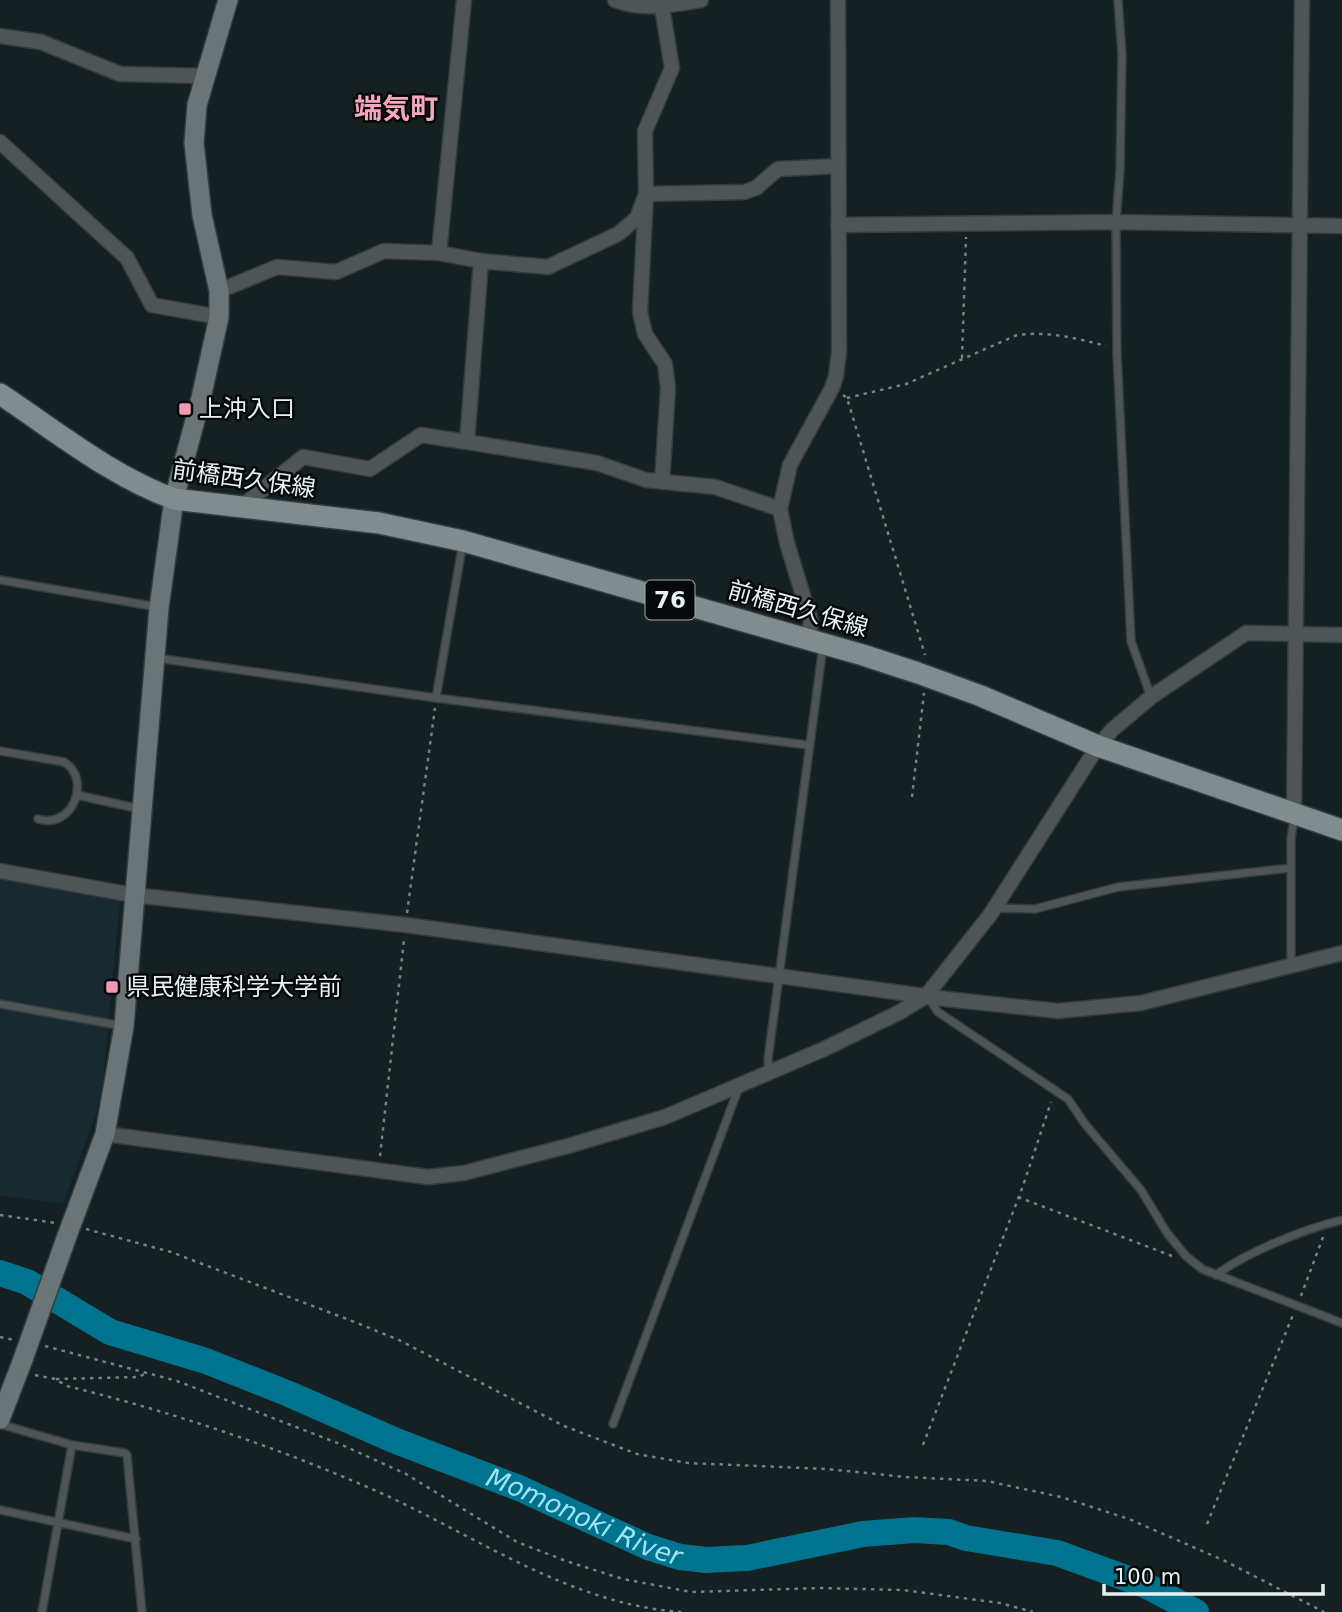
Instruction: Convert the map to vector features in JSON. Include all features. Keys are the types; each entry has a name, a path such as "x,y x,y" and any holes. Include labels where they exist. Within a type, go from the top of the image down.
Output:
{"main road":[{"name":"前橋西久保線","path":"0,394 113,469 150,490 174,499 379,523 463,541 863,654 981,696 1098,747 1342,830"}],"street":[{"path":"0,1422 25,1368 69,1230 105,1134 124,1026 159,608 174,499 219,317 219,291 202,215 194,143 197,105 228,0"},
{"path":"439,253 464,0"},
{"path":"615,0 624,4 662,7 701,0"},
{"path":"815,642 780,509 790,465 832,388 839,352 838,0"},
{"path":"1294,813 1302,0"},
{"path":"662,7 672,68 645,131 646,194 640,313 645,334 665,363 668,388 662,482"},
{"path":"0,35 41,42 120,74 205,76"},
{"path":"0,142 127,258 152,305 219,317"},
{"path":"646,194 744,192 756,188 778,169 838,166"},
{"path":"219,291 276,267 336,272 384,251 439,253 481,261 548,267 618,234 637,218 646,194"},
{"path":"838,225 1116,222 1342,226"},
{"path":"467,442 481,261"},
{"path":"241,507 303,457 370,469 421,435 597,463 646,480 715,487 780,509"},
{"path":"105,1134 428,1177 464,1173 665,1117 824,1049 900,1012 926,996 995,908 1098,747 1112,730 1152,697 1246,633 1342,635"},
{"path":"0,871 133,895 406,925 926,996 1058,1011 1102,1009 1141,1003 1342,953"}],"lane":[{"path":"1118,0 1122,55 1120,170 1116,222 1117,349 1131,641 1152,697"},
{"path":"436,698 463,541"},
{"path":"0,580 159,608"},
{"path":"769,1072 768,1059 808,745 815,642"},
{"path":"154,658 436,698 808,745"},
{"path":"0,751 68,764 76,777 77,795 63,817 52,822 38,819"},
{"path":"77,795 141,809"},
{"path":"1291,966 1294,813"},
{"path":"995,908 1035,909 1118,887 1291,868"},
{"path":"926,996 938,1012 1068,1099 1085,1124 1141,1190 1167,1233 1186,1256 1202,1269 1342,1324"},
{"path":"0,1004 124,1026"},
{"path":"613,1424 741,1083"},
{"path":"1216,1275 1228,1266 1290,1237 1342,1220"},
{"path":"0,1422 72,1445 127,1455 142,1612"},
{"path":"42,1612 72,1445"},
{"path":"0,1510 136,1539"}],"path":[{"path":"962,358 966,223"},
{"path":"912,797 926,659 847,398 906,384 1017,335 1065,335 1117,349"},
{"path":"378,1170 436,698"},
{"path":"923,1445 1018,1197 1055,1088"},
{"path":"1018,1197 1173,1256 1186,1256"},
{"path":"0,1215 170,1252 399,1340 564,1426 637,1454 688,1463 827,1469 987,1481 1061,1497 1129,1520 1201,1551 1324,1612"},
{"path":"1207,1524 1297,1306 1327,1224"},
{"path":"0,1337 18,1341"},
{"path":"43,1346 177,1381 340,1444 406,1474 517,1542 622,1578 691,1592 819,1588 903,1590 987,1601 1033,1612"},
{"path":"25,1368 67,1386 186,1418 297,1457 436,1519 571,1588 639,1607 681,1612"},
{"path":"55,1380 139,1377 146,1373"}],"shaded area":[{"path":"0,880 120,901 103,1079 97,1111 63,1204 0,1195"}],"waterway":[{"name":"Momonoki River","path":"0,1273 27,1282 110,1332 206,1361 396,1441 519,1488 648,1547 680,1557 706,1560 747,1558 863,1534 914,1530 949,1532 966,1538 1057,1553 1145,1585 1196,1612"}],"place":[{"name":"上沖入口","path":"185,409"},
{"name":"県民健康科学大学前","path":"112,987"}],"district":[{"name":"端気町","path":"396,108"}]}
